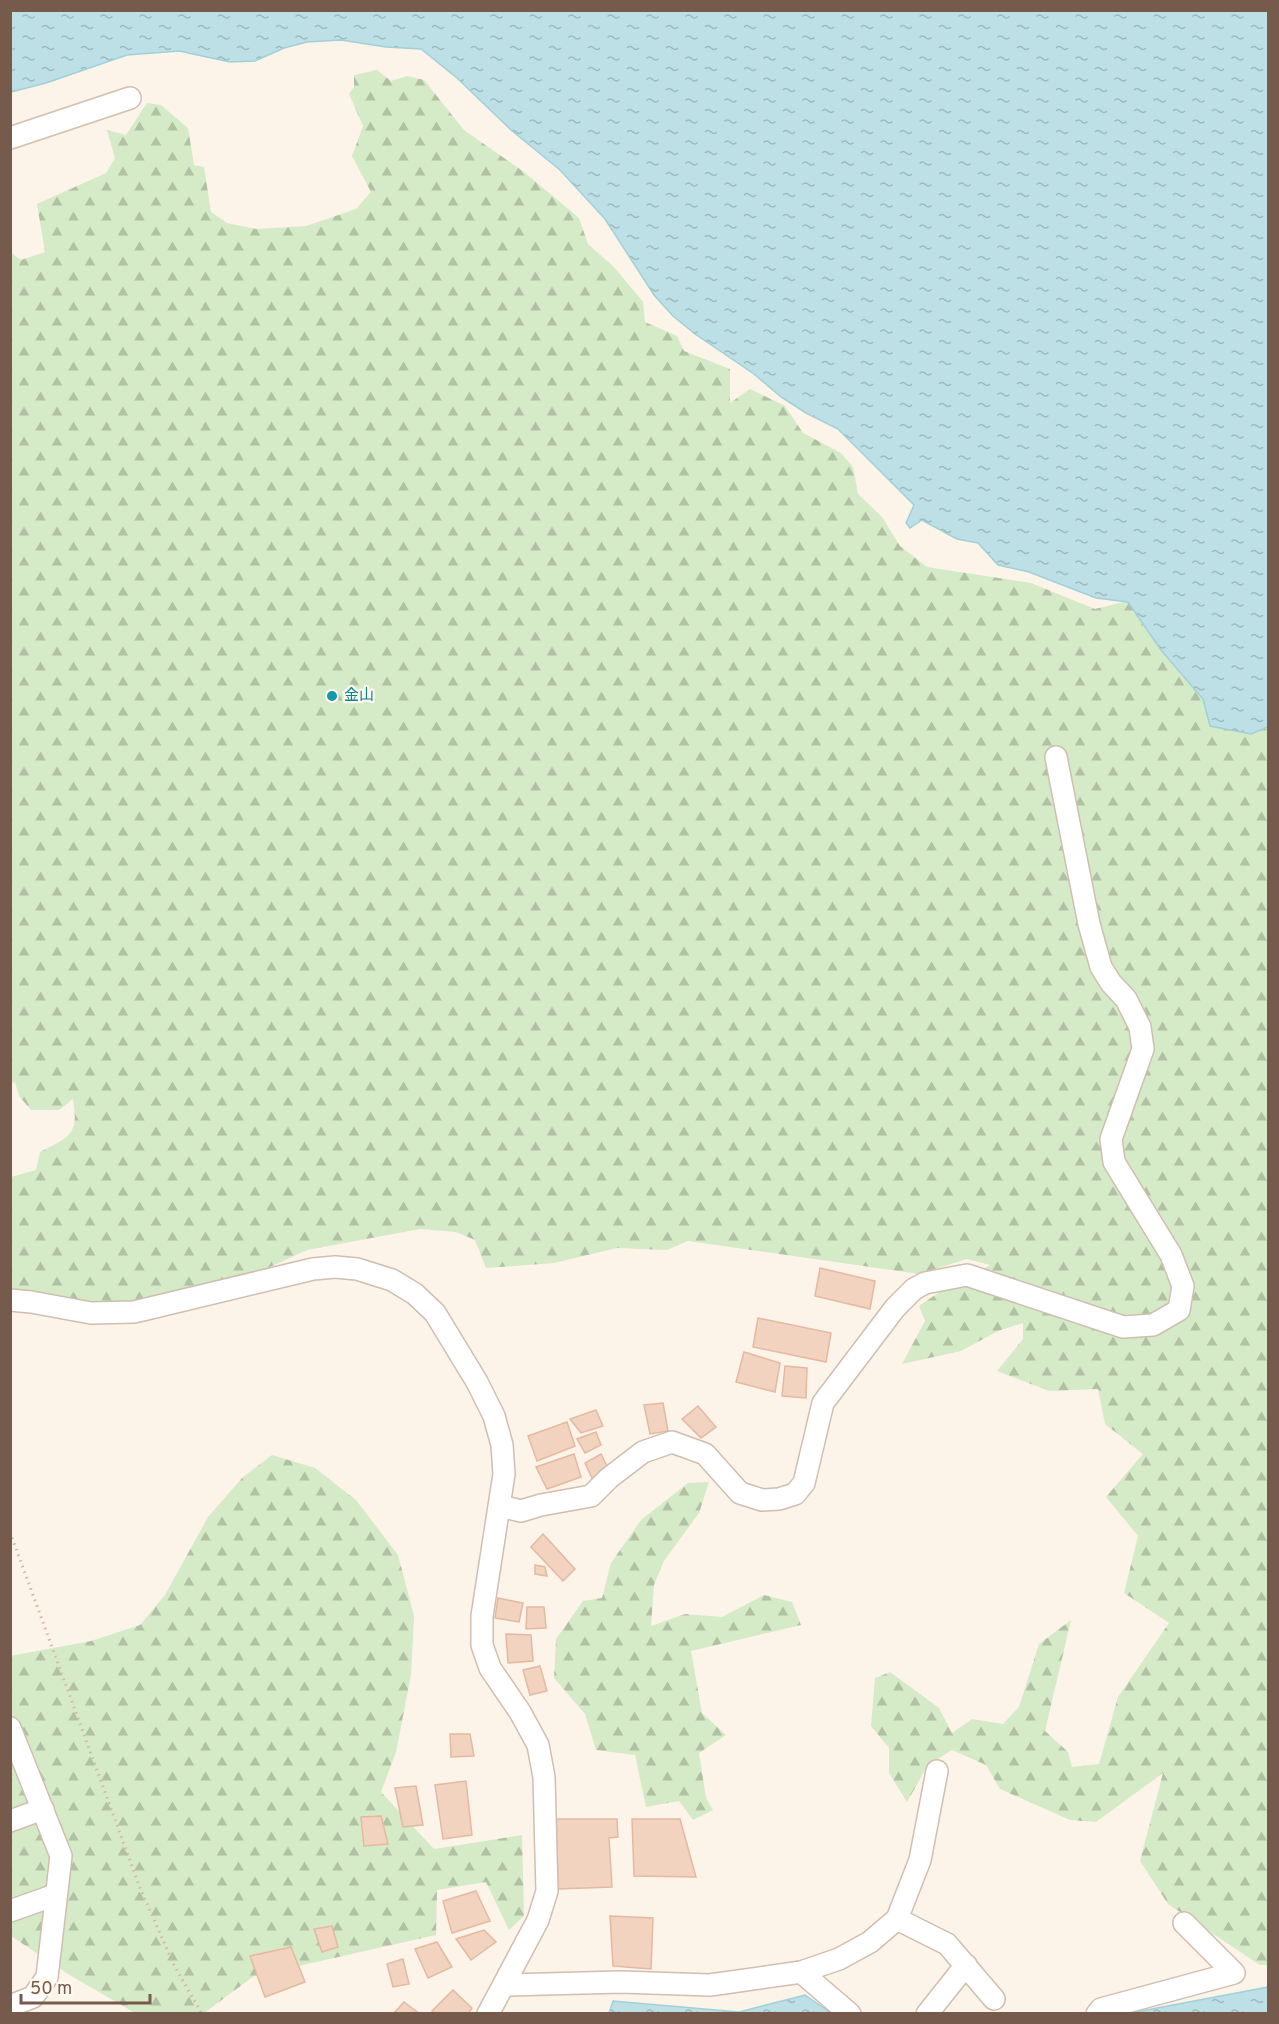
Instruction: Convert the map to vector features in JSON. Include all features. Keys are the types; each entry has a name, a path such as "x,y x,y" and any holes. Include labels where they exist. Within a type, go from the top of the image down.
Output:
{"street":[{"path":"10,138 130,98"},
{"path":"500,1506 521,1511 591,1496 609,1478 643,1452 672,1442 705,1454 740,1493 762,1500 779,1499 795,1494 804,1483 823,1403 895,1308 914,1289 925,1283 968,1275 1123,1327 1153,1325 1179,1310 1184,1286 1171,1255 1114,1162 1111,1139 1143,1049 1140,1026 1126,999 1111,983 1101,967 1089,924 1056,757"},
{"path":"10,1300 91,1313 135,1312 313,1269 335,1267 357,1269 392,1280 415,1294 435,1313 477,1382 494,1416 501,1445 504,1474 482,1616 482,1645 490,1668 520,1712 538,1745 544,1777 547,1891 538,1920 488,2013"},
{"path":"10,1728 61,1856 47,1977 33,1997 10,2006"},
{"path":"504,1985 621,1982 710,1985 801,1972 839,1959 870,1942 897,1919 920,1860 937,1771"},
{"path":"10,1821 43,1809"},
{"path":"10,1911 55,1895"},
{"path":"897,1919 947,1944 994,2000"},
{"path":"1097,2013 1101,2009 1234,1973 1184,1923"},
{"path":"927,2013 966,1965"},
{"path":"801,1972 850,2013"}],"path":[{"path":"10,1532 140,1888 174,1965 202,2013"}],"green space":[{"path":"377,70 391,81 407,76 424,80 464,130 524,172 579,218 588,244 614,267 643,302 645,322 677,336 684,351 730,369 730,403 750,389 785,406 803,433 841,453 853,467 858,494 882,517 900,546 927,567 1031,583 1095,609 1128,601 1167,657 1203,699 1210,726 1250,734 1268,727 1268,1965 1260,1965 1168,1904 1140,1861 1163,1773 1096,1822 1070,1820 1000,1789 986,1765 952,1750 928,1765 907,1802 889,1773 889,1748 871,1726 875,1678 890,1672 939,1708 952,1733 972,1719 1003,1724 1019,1707 1039,1644 1071,1620 1045,1731 1068,1752 1072,1767 1099,1764 1118,1697 1169,1623 1124,1593 1138,1536 1106,1497 1143,1454 1105,1424 1098,1389 1049,1391 997,1371 1023,1339 1023,1323 998,1331 961,1351 902,1364 925,1321 919,1306 941,1291 960,1283 990,1265 967,1259 919,1274 688,1241 667,1250 617,1248 554,1263 486,1268 475,1240 456,1232 420,1229 307,1250 156,1315 11,1294 11,1177 36,1170 40,1152 70,1133 75,1120 75,1111 73,1099 59,1110 31,1110 19,1096 15,1082 11,1083 10,252 21,260 45,252 37,204 106,173 115,158 107,130 126,135 147,103 161,105 188,128 194,165 204,167 211,212 227,223 256,229 306,226 356,209 371,192 352,156 363,126 349,94 354,87 354,75"},
{"path":"272,1455 315,1468 356,1500 398,1555 414,1616 411,1675 396,1752 381,1792 434,1849 522,1835 524,1916 509,1930 486,1882 437,1890 436,1935 254,1976 204,2013 135,2013 68,1974 11,1936 10,1656 91,1641 140,1625 165,1595 208,1517 243,1477"},
{"path":"709,1482 699,1513 664,1561 654,1585 651,1626 685,1614 722,1617 764,1595 792,1602 801,1625 691,1651 702,1713 726,1735 699,1753 706,1798 713,1810 693,1820 679,1801 646,1807 635,1755 596,1750 585,1714 554,1678 556,1639 583,1601 602,1598 611,1563 641,1520 688,1483"}],"water":[{"path":"11,10 1268,11 1268,727 1251,734 1210,726 1203,699 1161,650 1128,602 1096,598 1029,572 998,565 978,543 957,539 922,520 910,528 906,523 914,505 838,429 781,397 754,374 695,334 673,316 654,295 605,219 560,170 511,130 457,78 421,49 386,47 341,40 307,42 284,48 255,61 230,62 179,51 127,55 46,83 11,92"},
{"path":"1268,1987 1268,2013 1131,2013"},
{"path":"805,1995 831,2013 609,2013 613,2001 739,2012"}],"building":[{"path":"820,1268 875,1281 870,1309 815,1296"},
{"path":"758,1318 831,1333 826,1362 753,1347"},
{"path":"744,1352 780,1363 775,1392 736,1382"},
{"path":"785,1366 807,1368 806,1398 782,1396"},
{"path":"663,1403 668,1431 650,1434 644,1405"},
{"path":"698,1406 716,1427 701,1438 682,1419"},
{"path":"596,1410 603,1426 581,1433 570,1419"},
{"path":"567,1422 575,1446 537,1461 528,1436"},
{"path":"596,1432 601,1445 585,1453 577,1439"},
{"path":"574,1454 581,1477 547,1489 536,1467"},
{"path":"601,1454 609,1470 592,1478 585,1463"},
{"path":"543,1534 575,1569 563,1581 531,1547"},
{"path":"535,1565 545,1567 547,1576 535,1574"},
{"path":"498,1598 523,1603 519,1622 495,1618"},
{"path":"527,1607 544,1607 546,1628 526,1629"},
{"path":"506,1634 531,1635 533,1661 508,1663"},
{"path":"540,1666 547,1691 530,1695 523,1670"},
{"path":"450,1734 470,1734 474,1756 451,1757"},
{"path":"466,1781 472,1835 443,1839 435,1785"},
{"path":"416,1786 423,1825 403,1827 395,1788"},
{"path":"381,1816 388,1844 364,1846 361,1817"},
{"path":"556,1819 617,1819 618,1837 609,1838 612,1887 558,1889"},
{"path":"632,1819 680,1819 696,1877 634,1876"},
{"path":"476,1891 490,1921 452,1933 443,1901"},
{"path":"610,1916 653,1918 651,1969 613,1966"},
{"path":"332,1926 338,1947 322,1952 314,1929"},
{"path":"484,1930 496,1942 471,1960 456,1939"},
{"path":"437,1942 452,1967 428,1978 415,1949"},
{"path":"291,1947 305,1982 265,1997 250,1956"},
{"path":"403,1959 409,1984 393,1987 387,1964"},
{"path":"453,1990 472,2008 468,2014 436,2014 432,2011"},
{"path":"404,2002 420,2014 393,2014"}],"place":[{"name":"金山","path":"332,696"}]}
